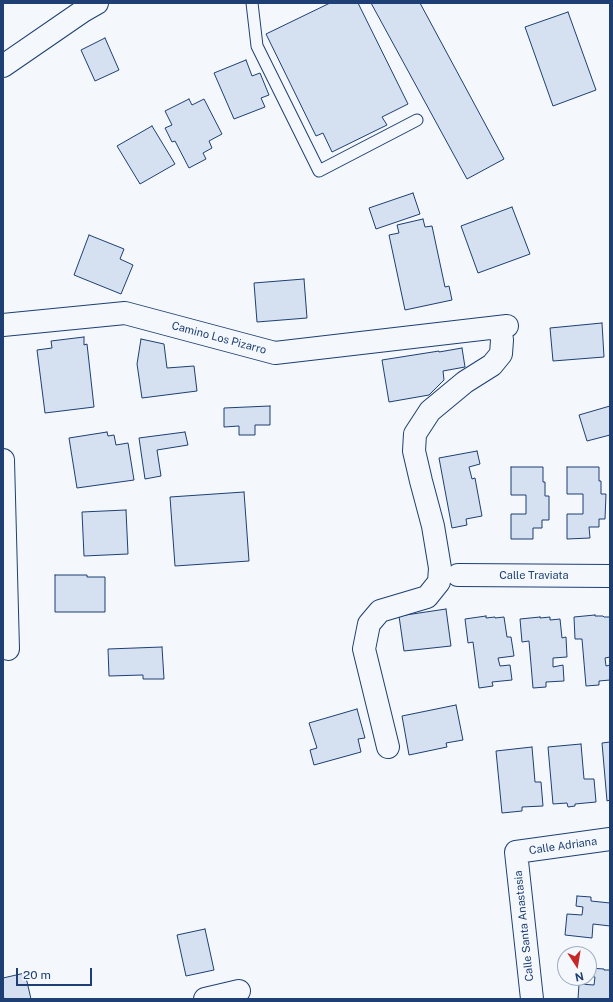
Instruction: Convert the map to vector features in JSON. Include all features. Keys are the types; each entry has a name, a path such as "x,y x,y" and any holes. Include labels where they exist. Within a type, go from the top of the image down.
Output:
{"street":[{"path":"3,66 86,6"},
{"name":"Camino Los Pizarro","path":"3,325 125,313 275,353 503,326 501,354 492,365 465,382 430,411 416,434 414,451 433,526 440,568 439,582 427,597 380,611 369,624 364,649 388,747"},
{"path":"3,460 8,649"},
{"name":"Calle Traviata","path":"458,575 610,576"},
{"name":"Calle Adriana","path":"516,852 610,839"},
{"name":"Calle Santa Anastasia","path":"516,852 532,999"},
{"path":"205,999 239,991"}],"lane":[{"path":"252,3 257,46 319,172 417,120"}],"building":[{"path":"330,3 358,3 408,104 382,117 387,125 332,152 323,133 316,136 266,34"},
{"path":"371,3 420,3 504,159 467,179"},
{"path":"568,12 596,90 553,106 525,27"},
{"path":"105,38 119,70 95,81 81,50"},
{"path":"246,60 252,76 260,73 269,95 261,98 265,107 234,119 214,73"},
{"path":"189,99 192,105 204,99 222,134 209,141 212,148 203,153 206,159 189,168 175,141 172,142 165,128 172,125 165,111"},
{"path":"152,126 175,164 140,184 117,146"},
{"path":"413,193 420,214 376,229 369,208"},
{"path":"512,207 530,254 478,273 461,226"},
{"path":"423,219 425,227 432,226 445,287 449,286 452,300 405,310 389,235 399,233 397,225"},
{"path":"89,235 124,249 120,259 133,265 121,294 74,275"},
{"path":"304,279 307,318 257,322 254,283"},
{"path":"602,323 604,357 553,361 550,328"},
{"path":"84,337 84,345 87,344 94,407 45,413 37,350 52,348 51,341"},
{"path":"141,339 164,344 167,368 194,366 197,391 142,398 137,364"},
{"path":"462,348 465,367 443,371 444,380 429,395 389,402 382,360"},
{"path":"270,406 270,425 255,425 255,435 239,435 239,426 224,427 224,408"},
{"path":"610,406 610,435 587,441 579,415"},
{"path":"107,432 108,436 114,435 116,445 128,443 134,480 77,488 69,438"},
{"path":"185,432 188,445 157,450 161,476 145,479 139,438"},
{"path":"477,451 480,464 469,467 472,479 475,478 482,516 466,519 467,525 452,528 439,458"},
{"path":"511,467 543,467 545,496 549,496 549,520 542,520 542,528 533,528 533,539 511,539 511,514 526,514 526,495 511,495"},
{"path":"567,467 599,467 601,494 606,494 605,519 599,519 599,527 589,527 590,538 567,539 567,514 583,514 583,494 567,494"},
{"path":"244,492 249,561 175,566 170,497"},
{"path":"126,510 128,554 84,556 82,512"},
{"path":"55,575 87,575 87,577 105,577 105,612 55,612"},
{"path":"446,609 451,646 404,651 399,616"},
{"path":"595,615 610,617 610,657 605,658 606,666 610,665 610,680 599,681 599,685 586,686 582,639 575,639 574,617"},
{"path":"486,616 486,618 504,617 507,637 511,637 514,656 498,658 500,666 510,665 512,680 492,682 493,686 479,688 473,642 468,643 465,619"},
{"path":"550,617 550,620 560,619 562,638 566,637 567,657 553,658 553,667 563,665 564,681 546,682 546,687 533,688 529,641 522,642 520,619"},
{"path":"162,647 164,679 143,679 143,675 109,676 108,649"},
{"path":"456,705 463,740 446,743 447,747 409,755 402,716"},
{"path":"357,709 365,738 358,739 361,752 314,765 310,750 317,748 309,723"},
{"path":"610,742 610,800 607,801 602,743"},
{"path":"581,744 584,779 594,779 596,802 575,804 575,806 568,807 567,803 553,804 548,747"},
{"path":"532,747 535,782 541,782 543,806 522,807 522,811 502,813 496,751"},
{"path":"577,896 591,897 591,901 610,903 610,926 593,924 592,938 565,935 567,914 582,915 583,907 576,906"},
{"path":"205,929 214,970 186,976 177,935"},
{"path":"597,969 610,970 610,999 578,999 579,986 597,986"},
{"path":"25,973 31,999 4,999 3,978"}]}
